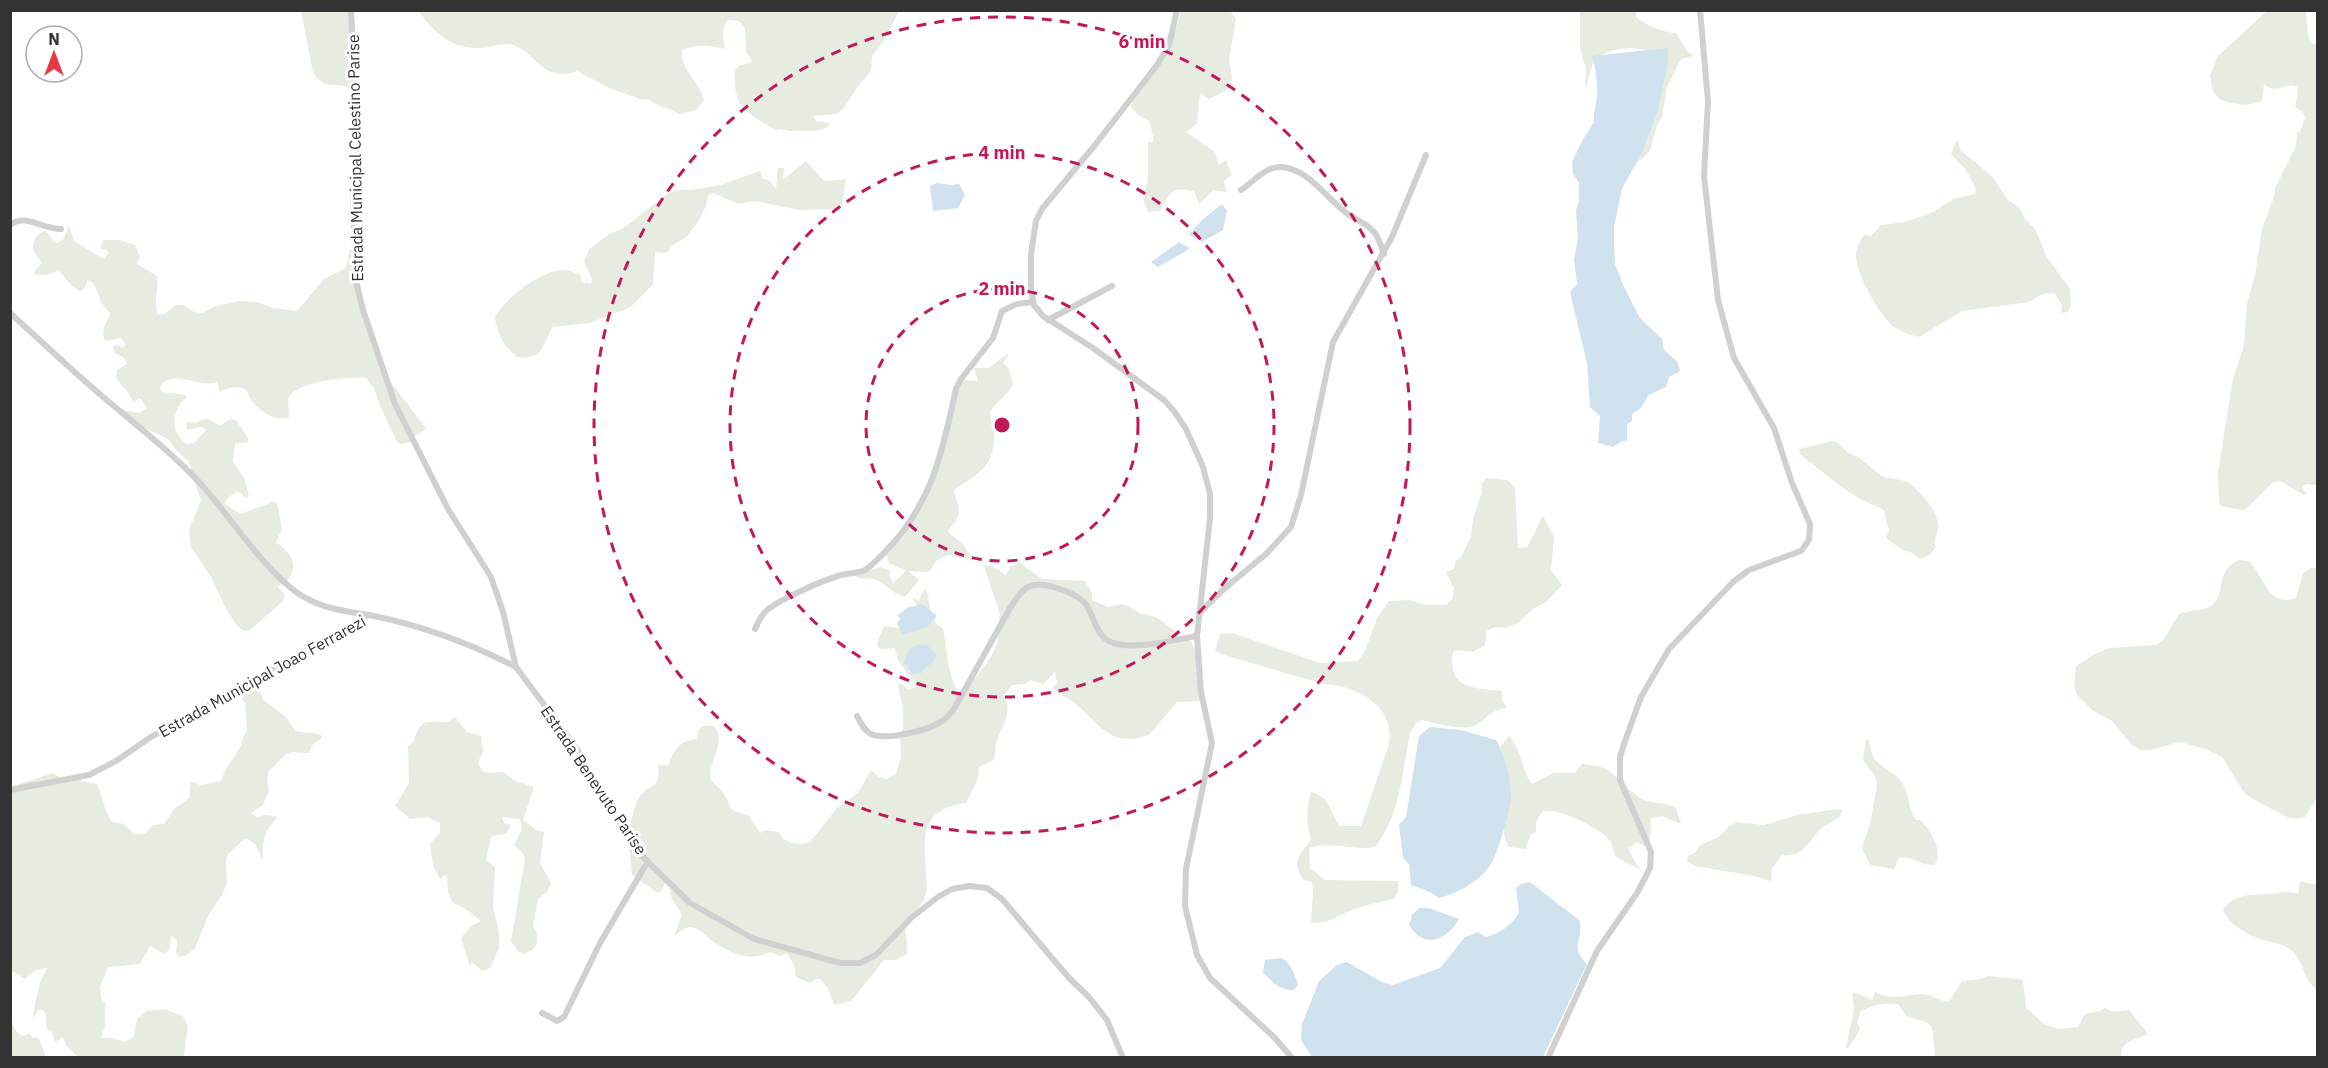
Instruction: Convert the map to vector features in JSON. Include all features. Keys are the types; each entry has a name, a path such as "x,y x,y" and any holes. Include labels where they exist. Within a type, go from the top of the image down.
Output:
{"street":[{"name":"Estrada Municipal Celestino Parise","path":"351,10 358,149 353,192 355,267 363,310 400,417 435,480 448,509 491,577 506,622 516,667"},
{"path":"1177,10 1169,45 1157,65 1042,209 1036,221 1030,271 1033,302 1048,320 1093,348 1164,400 1174,411 1195,446 1203,467 1210,494 1210,518 1197,636 1201,692 1212,743 1186,869 1185,906 1197,955 1210,978 1275,1038 1292,1058"},
{"path":"1548,1058 1597,951 1637,893 1650,867 1650,852 1620,780 1620,757 1631,720 1641,697 1669,649 1711,603 1749,570 1801,551 1806,547 1811,536 1810,524 1792,483 1774,428 1734,358 1718,300 1704,176 1708,82 1700,10"},
{"path":"1198,613 1266,554 1291,528 1301,495 1333,342 1384,254 1426,155"},
{"path":"1241,190 1272,168 1288,168 1298,172 1348,215 1370,228 1377,237 1384,254"},
{"path":"10,225 19,219 25,219 42,227 61,229"},
{"path":"1048,320 1112,285"},
{"path":"755,629 766,611 838,576 866,569 880,558 896,540 921,504 934,475 943,452 956,389 961,379 993,338 1002,311 1017,304 1033,302"},
{"path":"10,313 192,476 281,580 298,594 314,602 332,609 369,615"},
{"path":"857,716 869,733 877,736 893,736 912,732 944,720 954,710 1020,593 1035,585 1060,589 1077,596 1086,604 1099,633 1113,643 1128,645 1155,643 1197,636"},
{"name":"Estrada Municipal Joao Ferrarezi","path":"10,790 89,775 369,615 407,622 484,651 516,667"},
{"name":"Estrada Benevuto Parise","path":"516,667 577,749 606,801 640,854 690,903 754,939 840,963 860,963 876,955 910,918 938,897 952,889 969,886 987,888 1002,899 1089,997 1107,1020 1123,1058"},
{"path":"542,1012 557,1021 564,1017 600,943 648,861"}],"shaded area":[{"path":"692,10 695,12 699,10 899,11 885,39 872,57 871,71 844,108 837,114 813,116 816,121 830,123 829,126 816,130 791,131 776,130 749,114 739,101 736,93 735,70 739,66 753,62 746,52 745,28 739,21 728,20 724,26 725,49 703,46 682,50 684,63 704,100 696,110 679,114 648,99 643,100 609,88 577,71 564,74 554,73 538,64 516,46 501,44 473,48 454,43 431,27 418,11"},
{"path":"1580,10 1636,11 1636,17 1645,23 1660,30 1676,33 1687,51 1694,56 1681,59 1667,87 1662,117 1657,125 1650,150 1643,158 1620,173 1651,53 1630,48 1604,53 1594,62 1585,89 1586,70 1580,47"},
{"path":"301,11 354,11 355,50 359,69 352,88 326,84 317,79 313,73"},
{"path":"1181,11 1230,11 1236,19 1229,60 1231,85 1227,90 1209,99 1200,93 1197,124 1186,132 1215,152 1219,165 1226,160 1232,175 1224,181 1227,192 1213,190 1199,204 1194,191 1175,190 1169,195 1160,211 1148,212 1143,199 1148,178 1148,141 1152,143 1154,140 1149,121 1137,114 1131,107 1137,92 1163,58 1175,32"},
{"path":"2267,11 2306,11 2308,35 2313,44 2317,44 2317,485 2306,484 2302,487 2306,494 2304,495 2280,481 2272,483 2245,510 2219,504 2218,472 2233,379 2244,345 2247,303 2255,275 2262,229 2275,188 2296,146 2297,131 2300,133 2305,117 2302,111 2295,107 2297,87 2272,89 2264,84 2262,100 2247,105 2235,104 2219,99 2212,89 2210,75 2218,56"},
{"path":"1958,140 1960,150 1991,175 2008,200 2020,209 2025,219 2035,229 2047,257 2070,289 2071,304 2068,312 2061,313 2062,305 2055,293 2042,294 2029,302 1962,311 1919,337 1893,326 1875,303 1863,281 1856,260 1859,243 1864,235 1871,236 1881,225 1905,222 1934,212 1953,199 1975,194 1976,189 1966,170 1951,154"},
{"path":"806,161 824,181 846,179 840,209 799,210 754,201 739,204 713,193 708,196 698,222 686,237 672,246 667,253 655,252 653,284 631,307 590,323 553,327 542,349 533,356 518,357 502,340 495,317 516,293 536,279 557,271 573,272 580,275 582,283 591,283 592,279 584,262 589,249 611,233 622,229 667,194 676,190 721,185 760,171 762,178 770,181 776,189 778,168 784,168 784,179"},
{"path":"69,226 74,241 104,259 109,252 100,249 104,240 120,240 135,245 140,257 137,264 157,276 158,315 166,313 175,305 184,305 194,312 202,313 216,306 239,301 258,302 273,308 297,311 324,279 346,268 350,249 353,249 358,291 389,380 425,427 425,430 416,435 411,442 402,444 397,442 374,388 366,378 335,379 301,388 288,399 289,417 283,418 270,416 264,412 253,402 247,391 241,388 230,388 220,392 217,382 202,383 181,379 167,380 161,384 160,389 163,392 186,395 186,399 181,402 177,410 174,425 186,444 194,443 206,430 202,427 187,430 186,422 195,423 207,418 220,426 230,419 236,420 248,438 248,442 235,444 233,462 244,478 249,495 246,498 241,493 235,492 225,504 240,514 272,501 277,503 282,529 276,542 291,557 292,572 289,578 278,587 285,595 283,601 250,630 244,631 238,627 226,609 212,579 191,547 189,530 201,500 190,463 168,439 141,426 124,410 139,413 147,408 140,398 133,402 116,378 117,370 127,364 123,357 115,353 113,346 123,348 125,344 121,338 106,341 104,338 104,328 110,313 102,304 94,284 88,280 84,289 80,291 72,286 59,271 47,275 34,274 42,263 33,250 36,237 46,231 54,242 58,243 63,240"},
{"path":"1008,353 1003,363 1009,369 1013,385 990,412 994,436 991,456 982,469 954,490 959,512 948,532 964,545 973,560 948,555 936,561 929,572 908,571 919,580 905,597 880,581 861,579 853,575 880,567 891,571 889,573 893,583 906,571 889,563 886,552 902,535 918,510 933,473 948,418 959,389 964,380 978,381 974,368 989,368"},
{"path":"1832,441 1837,442 1848,453 1858,457 1883,477 1911,484 1928,502 1939,526 1934,543 1936,547 1930,555 1920,559 1887,539 1889,531 1884,510 1860,499 1840,486 1800,454 1799,449"},
{"path":"1486,478 1507,480 1515,487 1518,548 1527,547 1543,516 1554,537 1551,570 1562,585 1547,601 1533,609 1518,623 1505,628 1495,627 1487,631 1485,645 1473,652 1458,650 1453,652 1452,664 1458,680 1473,687 1502,691 1502,700 1507,708 1496,711 1469,727 1448,726 1422,720 1415,724 1410,733 1395,807 1384,834 1375,847 1325,845 1309,848 1310,868 1325,880 1398,881 1398,891 1394,899 1359,908 1326,921 1311,922 1312,882 1303,880 1297,862 1311,839 1307,816 1311,792 1326,801 1339,826 1361,826 1389,744 1390,731 1380,709 1360,693 1224,655 1215,651 1220,634 1232,633 1320,663 1358,661 1365,651 1377,618 1389,601 1410,600 1426,605 1446,605 1453,598 1454,588 1446,572 1454,569 1455,562 1462,555 1471,537 1482,483"},
{"path":"2239,560 2249,561 2273,595 2287,600 2296,598 2303,573 2311,568 2317,568 2317,798 2305,817 2297,819 2287,817 2251,798 2243,791 2222,757 2205,749 2180,742 2151,750 2141,750 2132,745 2112,721 2092,710 2077,695 2074,687 2076,666 2093,655 2110,648 2157,645 2164,639 2179,614 2211,606 2219,596 2226,570"},
{"path":"1019,562 1042,579 1085,581 1092,593 1092,600 1108,607 1121,604 1139,613 1156,617 1177,632 1178,638 1191,641 1198,655 1201,701 1177,702 1149,735 1123,739 1105,731 1082,709 1057,692 1053,687 1057,682 1055,672 1043,684 1031,680 1024,684 1012,685 1004,695 1007,713 996,743 994,760 979,767 978,779 966,803 941,811 928,825 925,846 927,892 920,906 904,924 907,954 896,960 884,960 851,1001 834,1005 828,988 820,979 810,983 796,977 794,965 787,953 781,956 770,952 755,956 741,955 727,950 700,931 690,927 674,936 682,915 670,895 671,880 666,880 661,892 657,893 632,875 629,846 631,845 639,855 642,855 640,846 622,824 630,826 639,797 654,785 658,778 658,765 669,765 679,746 692,739 698,739 698,730 703,726 714,726 719,738 710,778 723,793 731,808 748,815 760,833 765,830 779,832 784,839 792,843 810,842 837,808 858,793 871,770 879,777 887,779 896,774 901,757 900,732 903,729 903,709 898,686 900,683 908,689 917,687 899,662 895,648 881,649 878,647 877,643 884,626 899,628 921,611 912,598 919,601 923,591 926,590 935,622 943,628 949,668 954,683 957,690 967,689 990,658 999,635 1000,614 984,566 992,566 1006,575 1010,567"},
{"path":"241,681 252,683 261,693 263,700 286,717 295,731 319,734 322,736 321,739 314,743 308,753 286,754 269,771 267,778 269,791 263,805 251,813 256,817 265,815 278,817 265,836 263,860 255,844 248,839 243,840 228,854 227,883 209,914 195,948 187,955 179,957 176,953 177,941 171,935 170,948 166,953 150,946 140,964 108,967 100,987 101,998 105,1003 105,1026 101,1038 125,1042 134,1036 137,1019 146,1011 164,1009 183,1016 188,1026 184,1055 181,1057 78,1057 66,1045 63,1037 55,1042 51,1031 47,1029 46,1015 43,1010 38,1010 33,1019 37,994 46,968 36,970 24,979 11,971 10,787 53,773 64,778 76,774 82,781 97,784 112,822 124,824 134,834 144,834 153,825 164,824 175,808 189,798 191,781 200,785 221,781 247,731 245,703 236,690"},
{"path":"455,717 467,732 481,736 483,752 478,762 484,772 503,772 516,781 534,787 523,820 536,830 544,832 540,863 551,883 547,892 538,899 533,926 537,934 537,944 524,954 519,952 511,942 525,859 523,853 514,845 522,829 520,819 502,817 504,823 510,825 509,830 505,834 491,836 486,860 495,867 493,907 499,932 499,948 490,968 482,971 472,962 470,967 461,938 471,926 481,921 452,902 448,892 447,877 445,875 440,879 433,866 430,844 440,832 440,823 427,817 410,819 395,806 409,783 408,746 414,741 419,729 425,723 447,722"},
{"path":"1509,736 1514,742 1532,784 1554,773 1575,773 1582,764 1600,767 1611,772 1644,800 1676,808 1681,824 1662,816 1651,818 1650,840 1644,846 1637,842 1628,848 1642,870 1617,858 1605,835 1577,819 1556,812 1542,812 1536,822 1536,831 1531,835 1525,849 1509,847 1503,827 1500,747"},
{"path":"1866,740 1869,740 1871,751 1878,763 1893,773 1903,784 1913,816 1924,824 1932,835 1938,854 1934,865 1903,857 1899,858 1894,869 1870,865 1863,850 1863,844 1870,824 1877,785 1875,776 1863,760"},
{"path":"1842,810 1840,817 1823,827 1801,851 1796,854 1782,855 1771,870 1770,881 1755,876 1695,866 1687,861 1688,856 1695,853 1699,846 1720,836 1728,827 1737,822 1764,825 1797,815"},
{"path":"2300,881 2317,885 2318,988 2316,989 2311,985 2291,950 2244,931 2229,920 2223,910 2232,900 2244,896 2287,892 2298,894"},
{"path":"1988,976 2023,980 2026,1008 2044,1024 2059,1029 2078,1027 2085,1014 2105,1008 2114,1012 2129,1010 2148,1034 2126,1044 2121,1057 1935,1057 1932,1027 1926,1022 1906,1016 1898,1004 1888,1003 1861,1011 1857,1022 1860,1029 1849,1048 1846,1048 1854,1009 1852,994 1854,992 1872,1000 1875,992 1893,997 1925,994 1949,1002 1962,981"},
{"path":"11,1020 16,1031 22,1036 30,1034 33,1038 39,1039 46,1057 11,1057"}],"water":[{"path":"1668,48 1668,61 1658,110 1641,155 1622,188 1614,227 1614,245 1615,264 1640,318 1662,339 1664,350 1677,361 1680,371 1669,377 1666,387 1648,395 1642,406 1632,414 1632,421 1627,424 1627,441 1622,441 1613,447 1598,443 1600,416 1590,407 1587,364 1570,292 1577,284 1574,259 1578,239 1576,210 1579,201 1579,183 1573,174 1572,162 1594,122 1597,87 1592,56"},
{"path":"937,183 959,184 965,195 958,208 933,211 930,186"},
{"path":"1222,204 1227,211 1223,230 1202,242 1189,235 1202,220"},
{"path":"1179,242 1188,247 1188,250 1158,267 1151,262"},
{"path":"922,604 937,616 927,627 903,635 897,623 900,619 898,615 909,607"},
{"path":"926,644 937,655 921,673 913,674 904,662 909,650 914,646"},
{"path":"1430,727 1461,730 1496,740 1510,779 1511,793 1503,831 1489,867 1467,887 1439,898 1411,885 1409,864 1403,858 1399,825 1406,817 1419,736"},
{"path":"1530,882 1579,920 1578,947 1581,958 1587,964 1543,1057 1312,1057 1301,1040 1302,1024 1319,981 1337,965 1347,962 1382,982 1393,985 1440,968 1465,937 1478,932 1486,937 1509,925 1519,913 1516,888"},
{"path":"1419,908 1429,908 1459,919 1448,933 1435,940 1428,940 1421,938 1409,925 1412,915"},
{"path":"1282,958 1296,977 1298,985 1294,990 1280,987 1263,972 1265,960"}]}
